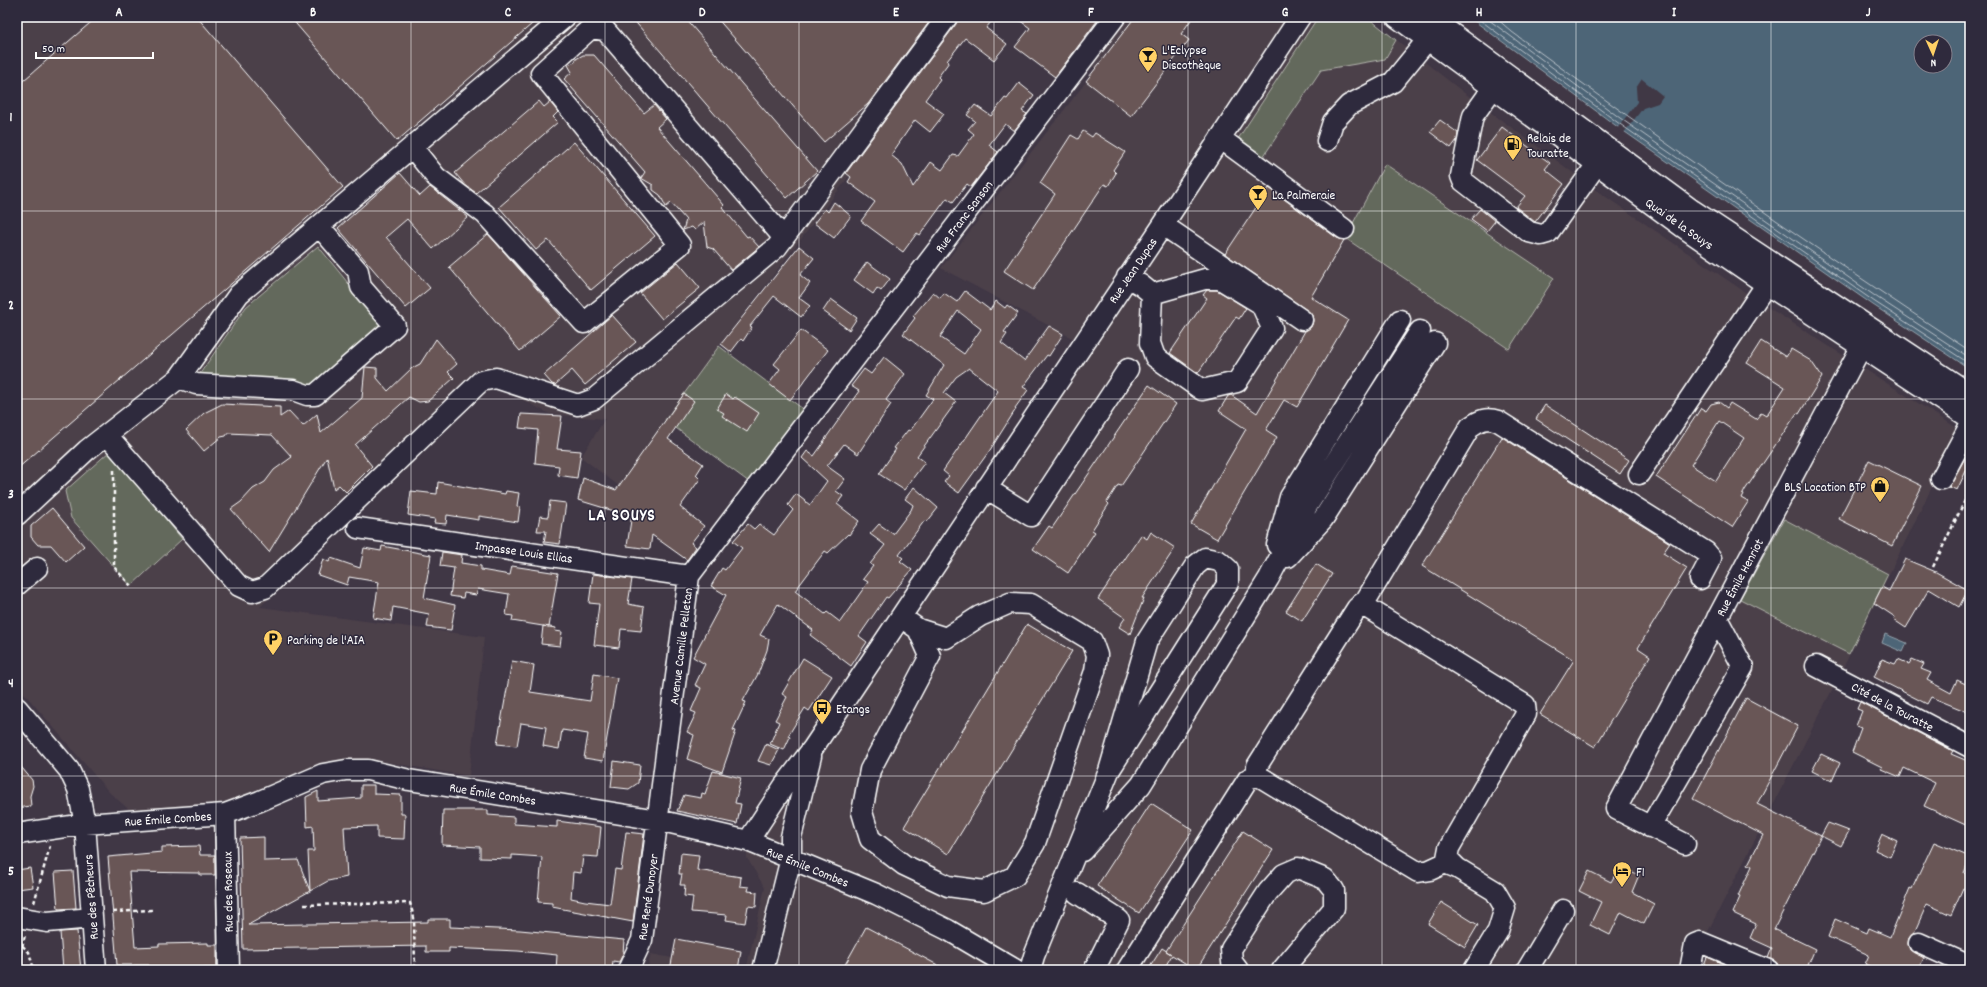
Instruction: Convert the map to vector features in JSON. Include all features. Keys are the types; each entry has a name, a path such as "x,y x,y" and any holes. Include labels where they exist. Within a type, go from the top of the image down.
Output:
{"main road":[{"name":"Quai de la Souys","path":"1398,17 1428,39 1499,80"},
{"name":"Quai de la Souys","path":"1428,17 1499,80 1603,156 1692,211 1772,276 1868,339 1970,417"},
{"name":"Quai de la Souys","path":"1868,339 1970,395"}],"street":[{"path":"17,515 87,450 179,378 239,294 565,17"},
{"path":"107,435 239,586 252,592 265,588 481,381 496,378 578,405 594,399 777,247 947,17"},
{"name":"Rue Franc Sanson","path":"812,416 1115,17"},
{"name":"Rue Jean Dupas","path":"748,841 784,786 813,748 1127,277 1163,226 1300,17"},
{"path":"412,148 436,176 485,214 584,323 680,245 541,73 591,28 605,30 784,238"},
{"path":"1327,141 1333,122 1349,105 1393,82 1428,39"},
{"path":"1499,80 1473,116 1461,176 1463,181 1530,232 1541,235 1548,233 1603,156"},
{"path":"1220,138 1344,229"},
{"path":"179,378 196,384 293,390 307,395 315,395 395,326 361,287 358,271 319,226"},
{"path":"1163,226 1302,320"},
{"path":"1639,474 1772,276"},
{"path":"1127,277 1141,285 1152,294"},
{"path":"1205,279 1220,279 1261,304 1272,328 1236,382 1202,390 1155,357 1150,343 1152,294 1205,279"},
{"path":"1269,578 1290,497 1400,320"},
{"path":"1072,863 1140,785 1269,578 1307,506 1428,337"},
{"name":"Rue Émile Henriot","path":"1650,827 1616,809 1717,618 1868,339"},
{"path":"986,488 1031,516 1128,369"},
{"name":"Avenue Camille Pelletan","path":"658,820 689,576 812,416"},
{"path":"1258,775 1257,766 1357,608 1366,600 1470,427 1479,420 1489,418 1498,421 1706,552 1711,558 1700,579"},
{"path":"1941,479 1970,425"},
{"name":"Impasse Louis Ellias","path":"358,528 689,576"},
{"path":"1030,970 1034,956 1109,771 1148,641 1196,566 1205,558 1219,560 1228,569 1228,583 1109,771"},
{"path":"17,585 37,568"},
{"path":"900,617 918,629 946,638 980,616 1010,603 1031,604 1092,641 1097,654 1095,671 1035,843 1014,876 984,891 948,886 904,865 870,839 862,812 870,770 930,656 918,629"},
{"path":"1361,604 1525,705 1526,714 1450,848 1447,858 1457,868"},
{"path":"1685,844 1650,827 1743,667 1717,618"},
{"name":"Cité de la Touratte","path":"1816,666 1970,747"},
{"path":"17,708 69,770 78,789 85,824"},
{"path":"763,970 791,858 791,837 813,748"},
{"name":"Rue Émile Combes","path":"17,834 85,824 225,814 254,804 323,774 346,770 368,770 409,780 658,820 748,841 876,894 948,930 1016,970"},
{"path":"1258,775 1418,872 1430,870 1445,863 1457,868 1495,891 1505,908 1498,931 1474,970"},
{"path":"1127,970 1248,779 1258,775"},
{"name":"Rue des Roseaux","path":"225,814 228,970"},
{"name":"Rue René Dunoyer","path":"628,970 642,940 658,820"},
{"name":"Rue des Pêcheurs","path":"85,824 96,970"},
{"path":"1238,970 1232,962 1231,949 1268,892 1284,874 1298,868 1325,879 1334,890 1334,908 1282,970"},
{"path":"1077,893 1119,920 1094,970"},
{"path":"1527,970 1563,910"},
{"path":"23,918 47,922 92,918"},
{"path":"1690,970 1695,944 1700,942 1768,970"},
{"path":"1919,943 1970,966"}],"path":[{"path":"113,466 114,567 131,586"},
{"path":"1933,568 1970,490"},
{"path":"17,967 23,945 23,918 52,839"},
{"path":"304,905 410,903 414,918 415,970"},
{"path":"113,912 152,910"},
{"path":"17,941 29,952 34,970"}],"shaded area":[{"path":"17,17 971,17 719,346 619,486 581,457 605,419 550,414 492,384 260,607 484,637 469,776 368,759 336,760 310,769 248,800 231,806 132,812 110,793 17,685"},
{"path":"1027,17 1367,17 1463,92 1606,197 1755,299 1960,430 1836,682 1688,970 746,970 765,888 747,858 746,824 1074,339 941,268 1096,69"},
{"path":"651,954 719,967 738,970 647,970"}],"green space":[{"path":"1318,17 1367,17 1396,40 1385,59 1321,70 1263,157 1238,139"},
{"path":"1385,164 1554,278 1509,349 1345,238"},
{"path":"318,246 382,325 317,381 310,385 199,375 246,307"},
{"path":"719,346 803,409 749,482 665,420"},
{"path":"110,451 182,539 131,586 71,518 65,491"},
{"path":"1784,519 1888,574 1849,654 1740,599"}],"water":[{"path":"1469,17 1970,17 1970,369 1873,305 1615,125"},
{"path":"1885,634 1907,643 1903,652 1882,643"}],"pier":[{"path":"1642,79 1663,96 1658,103 1643,108 1623,134 1617,129 1637,102 1636,88"}],"building":[{"path":"97,17 197,17 343,187 17,469 17,86"},
{"path":"290,17 540,17 397,141"},
{"path":"631,17 684,17 817,171 787,198"},
{"path":"716,17 933,17 868,104 824,142"},
{"path":"958,17 995,17 986,28 1007,44 994,60 965,38 947,61 949,62 938,77 940,79 925,100 944,114 930,132 915,120 891,155 902,164 913,187 931,162 942,170 953,155 958,156 974,134 968,129 975,121 967,115 975,105 991,116 1005,98 1007,99 1019,83 1034,95 1022,111 1027,114 1014,131 1005,124 989,145 998,152 971,187 967,184 953,202 947,198 920,235 917,233 903,252 861,221 875,202 848,182 851,177 846,173 956,24"},
{"path":"1015,17 1100,17 1055,77 1015,47 1030,28"},
{"path":"1135,17 1193,17 1181,34 1189,40 1131,116 1086,81"},
{"path":"583,55 594,55 644,113 654,105 666,119 657,127 724,205 722,207 747,237 749,236 759,247 731,270 713,249 707,247 704,222 695,230 692,227 683,230 686,220 671,203 666,207 660,195 653,190 653,185 641,178 645,172 564,79 572,72 568,65 575,62 576,59"},
{"path":"539,101 544,107 550,102 558,112 553,117 558,122 476,193 465,185 455,173"},
{"path":"1440,120 1458,133 1457,140 1451,148 1430,132"},
{"name":"Relais de Touratte","path":"1502,127 1550,163 1545,169 1564,184 1535,222 1516,207 1525,196 1477,160"},
{"path":"1083,131 1092,137 1095,133 1125,152 1113,170 1116,173 1108,186 1104,184 1033,290 1004,271 1055,194 1040,183 1071,135 1078,139"},
{"path":"574,142 655,236 591,290 548,240 536,250 499,207"},
{"path":"400,173 420,196 430,187 468,217 433,249 407,219 386,237 430,288 406,308 338,228"},
{"path":"1269,188 1337,238 1344,240 1311,297 1348,320 1297,407 1284,400 1266,430 1277,437 1217,539 1191,524 1246,429 1219,411 1228,396 1231,395 1257,413 1305,331 1311,327 1313,321 1312,315 1308,311 1225,254"},
{"path":"834,202 851,216 834,238 814,223 825,209 828,212"},
{"path":"1480,209 1495,221 1487,231 1471,219"},
{"path":"488,234 561,316 520,351 449,267"},
{"path":"799,246 814,258 800,275 810,283 799,298 810,306 801,317 774,296 750,326 752,327 743,341 741,339 731,352 721,344"},
{"path":"678,262 700,288 662,319 640,293"},
{"path":"867,262 890,279 881,291 877,288 873,294 854,280"},
{"path":"1207,290 1217,290 1246,308 1239,319 1236,317 1198,373 1170,353 1207,298 1203,295"},
{"path":"965,291 990,310 996,301 1005,308 1007,305 1018,313 1004,332 1007,334 1001,343 1024,361 1049,326 1063,334 1049,356 1047,355 1023,387 1028,390 1015,408 1016,409 990,450 959,493 944,482 949,476 943,471 998,391 969,368 956,377 944,393 956,402 917,456 925,462 904,490 879,474 896,449 894,448 908,430 910,431 933,399 926,395 944,365 903,334 915,318 913,316 933,292 940,298 944,293 957,302","holes":["958,311 981,329 964,354 940,337"]},
{"path":"831,299 857,318 849,330 823,311"},
{"path":"612,315 636,342 585,385 572,370 555,385 552,384 544,375"},
{"path":"801,330 828,350 790,400 769,384 780,369 774,364"},
{"path":"436,339 457,364 448,372 454,378 428,401 419,402 409,397 355,445 372,466 346,492 339,485 334,489 327,457 269,552 231,509 241,502 253,489 265,482 274,470 292,457 272,435 228,433 204,451 186,430 204,413 222,404 280,407 280,417 289,411 303,426 317,414 321,433 362,398 365,367 377,368 377,378 388,391 412,368 420,364"},
{"path":"1761,341 1786,357 1791,349 1811,361 1822,377 1799,414 1797,413 1745,490 1741,498 1748,502 1732,527 1656,477 1701,408 1706,411 1711,404 1719,402 1727,408 1730,403 1756,419 1761,413 1766,416 1785,387 1747,363","holes":["1719,421 1744,438 1716,481 1691,465"]},
{"path":"884,357 905,374 886,400 891,404 858,454 844,444 827,466 845,479 836,491 843,496 837,504 859,521 849,535 848,534 828,553 825,551 795,591 825,614 827,612 840,622 868,582 863,579 873,566 870,564 885,545 870,534 879,524 893,534 911,510 913,505 905,499 914,487 938,508 927,522 925,520 899,555 903,558 900,561 912,570 888,598 886,597 859,636 867,642 851,666 810,635 813,630 778,604 760,635 769,639 767,650 758,674 743,701 746,702 733,730 736,731 722,772 687,759 694,735 687,732 696,713 691,711 701,688 695,685 705,664 693,657 726,595 711,586 722,568 725,570 742,548 733,541 748,524 754,529 759,524 774,535 793,510 788,505 796,494 810,505 827,481 802,458 807,451 814,456 859,391 851,386 864,369 871,374"},
{"path":"1149,385 1176,404 1121,486 1118,485 1107,502 1109,504 1092,530 1095,532 1068,573 1033,549 1049,526 1052,528"},
{"path":"684,394 694,401 668,439 703,464 696,475 700,479 680,507 704,526 691,543 696,547 687,560 652,535 650,549 627,546 632,514 614,511 578,500 583,478 616,490"},
{"path":"726,394 733,399 735,397 759,413 747,432 722,416 724,413 717,409"},
{"path":"1545,405 1629,460 1620,474 1536,419"},
{"path":"521,414 562,416 557,449 581,451 577,478 558,475 559,466 535,463 538,430 519,428"},
{"path":"1502,437 1670,543 1663,553 1687,568 1638,648 1650,656 1595,747 1540,714 1574,660 1422,566"},
{"path":"1970,449 1970,473 1966,471 1957,490 1949,487"},
{"name":"BLS Location BTP","path":"1869,460 1922,486 1892,546 1839,519"},
{"path":"438,482 505,494 506,491 519,493 517,506 520,507 518,522 479,516 479,520 447,515 446,524 434,523 435,519 408,515 411,491 437,494"},
{"path":"550,501 566,503 560,544 544,542 546,531 537,531 540,516 548,517"},
{"path":"52,508 84,546 66,562 51,545 38,545 31,537 31,526"},
{"path":"1151,532 1175,548 1142,598 1144,598 1130,634 1119,627 1125,618 1098,599 1141,535 1147,539"},
{"path":"382,546 431,555 424,598 455,605 451,630 427,627 429,614 393,607 391,621 373,618 379,582 349,577 347,585 318,575 323,559 329,562 331,558 360,568 364,548 381,551"},
{"path":"442,552 462,555 461,563 481,566 481,570 510,575 512,566 558,573 549,627 512,621 513,616 506,615 509,594 478,589 476,595 464,593 463,598 450,596 454,568 440,566"},
{"path":"1905,559 1936,572 1968,590 1959,607 1929,589 1906,628 1894,620 1895,617 1874,603 1882,587 1889,591"},
{"path":"1316,564 1332,574 1302,621 1286,611"},
{"path":"593,574 632,579 628,604 644,607 641,631 621,629 619,648 594,645 599,604 589,603"},
{"path":"1027,624 1072,651 948,854 904,827"},
{"path":"543,626 556,628 555,631 562,632 560,646 541,644"},
{"path":"803,658 832,676 809,711 805,708 788,736 790,737 784,750 770,744 779,722 775,720 787,697 782,694"},
{"path":"1882,659 1895,664 1898,659 1909,664 1912,659 1924,664 1921,669 1931,673 1927,680 1951,693 1957,680 1970,686 1970,713 1931,697 1927,704 1874,677"},
{"path":"512,661 534,665 530,692 590,701 594,674 617,678 603,761 584,758 588,734 562,730 559,749 543,746 546,727 521,723 517,746 497,744"},
{"path":"1746,698 1798,726 1757,804 1821,836 1774,929 1815,949 1806,970 1779,969 1777,963 1768,958 1772,948 1750,938 1756,924 1733,913 1740,897 1738,896 1752,866 1748,864 1763,835 1693,799"},
{"path":"1860,702 1953,751 1951,754 1970,762 1970,827 1924,806 1935,783 1904,768 1900,777 1881,769 1882,767 1852,752 1861,728 1856,726 1862,711 1857,709"},
{"path":"766,744 779,750 771,765 758,761"},
{"path":"1821,754 1840,763 1832,781 1812,771"},
{"path":"614,761 640,765 638,783 629,789 611,787"},
{"path":"17,762 32,780 33,786 30,796 31,806 17,808"},
{"path":"713,771 741,778 735,803 741,804 737,824 677,811 684,795 701,798 702,793 705,794"},
{"path":"361,785 374,785 374,794 401,795 401,814 405,814 404,839 377,838 377,826 344,827 347,877 328,881 310,891 308,851 314,851 313,826 307,827 306,797 318,791 318,801 361,798"},
{"path":"1151,803 1193,830 1139,913 1097,886"},
{"path":"443,810 488,810 488,815 514,817 514,824 557,827 557,821 601,827 598,857 583,856 581,873 573,872 571,898 610,904 615,869 621,870 626,832 644,834 633,922 552,907 552,903 538,902 542,857 512,855 512,859 480,858 480,847 442,845"},
{"path":"1828,823 1849,831 1841,846 1821,836"},
{"path":"1243,831 1273,850 1196,970 1172,955 1163,970 1148,970 1162,948 1166,951"},
{"path":"1882,834 1897,841 1890,857 1875,850"},
{"path":"264,837 264,861 298,860 310,891 248,925 428,922 428,919 450,919 450,927 520,930 624,940 623,954 619,962 613,961 612,970 556,970 557,955 518,951 449,948 449,952 426,952 426,946 243,949 240,838"},
{"path":"1934,842 1970,857 1964,873 1970,875 1970,891 1963,888 1951,915 1927,904 1914,933 1909,938 1908,944 1910,950 1924,958 1918,970 1877,970 1865,964 1869,955 1828,937 1835,919 1867,933 1869,928 1890,937 1910,888 1912,889"},
{"path":"199,846 200,855 215,855 215,875 200,875 200,873 129,872 135,947 159,946 159,944 208,943 208,945 217,945 217,968 149,969 149,965 117,965 108,857 162,852 162,847"},
{"path":"681,853 699,855 697,870 741,877 740,886 749,887 748,891 757,892 756,907 748,906 745,923 726,920 727,915 691,912 693,897 684,896 685,885 680,885 682,874 679,874"},
{"path":"1620,866 1639,875 1632,892 1654,904 1644,924 1621,912 1610,935 1590,925 1601,902 1579,891 1589,871 1611,882"},
{"path":"30,868 33,887 17,889 17,870"},
{"path":"73,871 76,908 58,909 55,872"},
{"path":"1441,902 1478,925 1465,947 1428,924"},
{"path":"866,927 947,970 842,970"},
{"path":"77,931 81,970 63,970 60,932"},
{"path":"676,939 741,951 738,970 670,970"},
{"path":"1707,957 1738,970 1702,970"}],"place":[{"name":"L'Eclypse Discothèque","path":"1148,73"},
{"name":"Relais de Touratte","path":"1513,161"},
{"name":"La Palmeraie","path":"1258,211"},
{"name":"BLS Location BTP","path":"1880,503"},
{"name":"Parking de l'AIA","path":"273,656"},
{"name":"Etangs","path":"822,725"},
{"name":"F1","path":"1622,888"}],"district":[{"name":"LA SOUYS","path":"622,514"}]}
